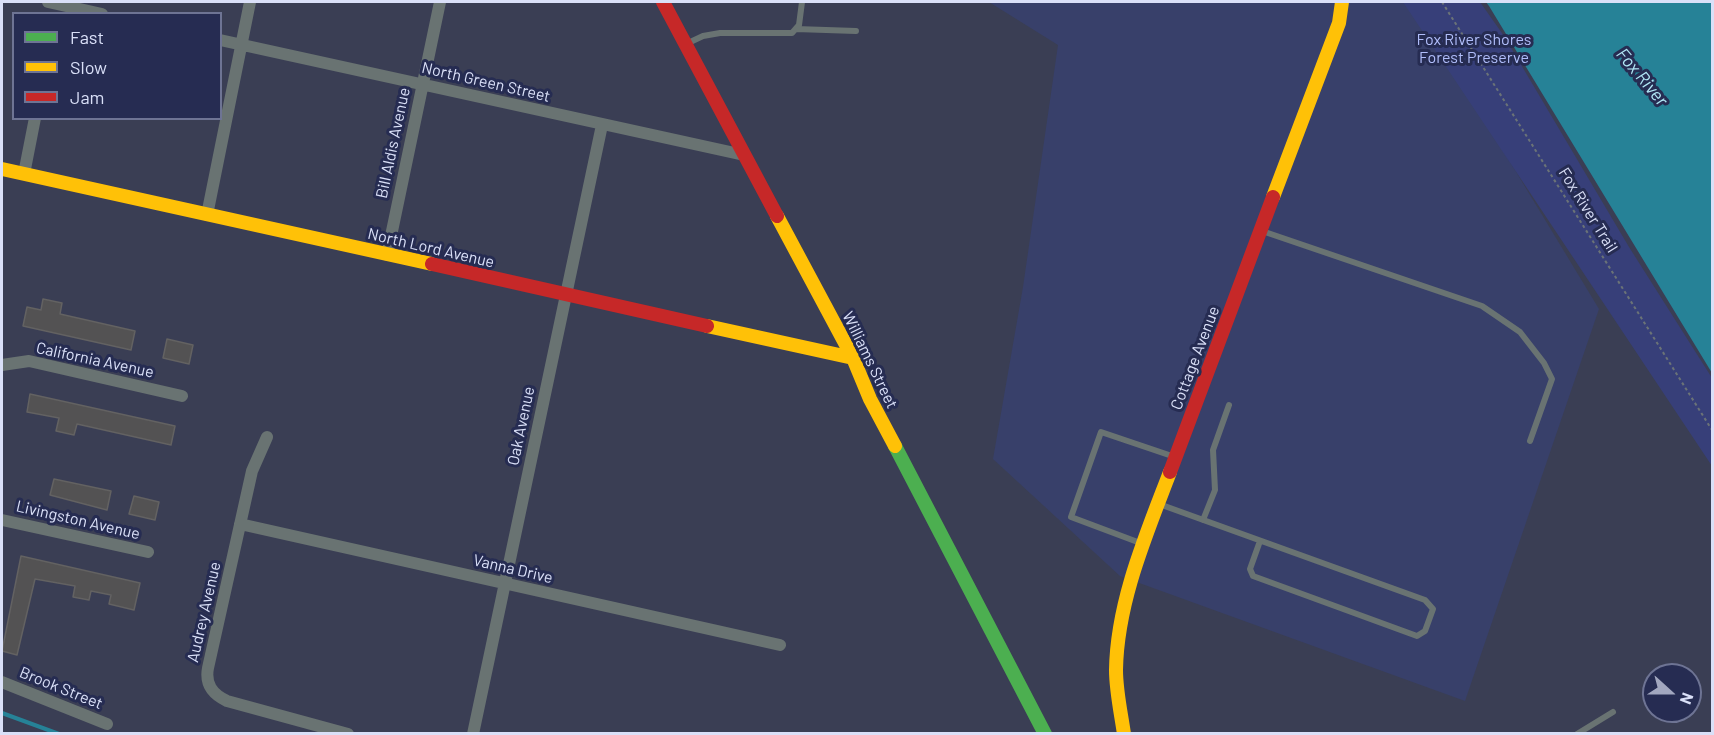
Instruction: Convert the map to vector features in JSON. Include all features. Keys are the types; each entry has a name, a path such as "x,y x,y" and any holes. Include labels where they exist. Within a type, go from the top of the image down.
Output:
{"street":[{"path":"207,215 250,2"},
{"name":"Bill Aldis Avenue","path":"387,255 440,2"},
{"name":"Williams Street","path":"663,2 853,358 870,399 1045,734"},
{"name":"Cottage Avenue","path":"1124,734 1116,673 1118,636 1126,599 1158,504 1339,23 1342,2"},
{"path":"57,5 92,12"},
{"name":"North Green Street","path":"222,40 744,155"},
{"path":"24,174 35,120"},
{"name":"Oak Avenue","path":"473,734 602,125"},
{"name":"North Lord Avenue","path":"2,169 853,358"},
{"name":"California Avenue","path":"2,365 28,361 182,396"},
{"name":"Audrey Avenue","path":"267,437 252,471 207,677 211,689 217,696 233,703 348,734"},
{"name":"Livingston Avenue","path":"2,519 148,552"},
{"name":"Vanna Drive","path":"240,524 780,645"},
{"name":"Brook Street","path":"2,682 107,724"}],"lane":[{"path":"796,29 802,2"},
{"path":"685,44 703,36 787,34 796,29 856,31"},
{"path":"1261,230 1482,306 1520,332 1544,363 1552,379 1530,441"},
{"path":"1203,520 1215,490 1213,450 1228,405"},
{"path":"1144,544 1071,517 1101,432 1176,457"},
{"path":"1158,504 1425,600 1433,609 1425,631 1417,636 1252,576 1250,568 1260,541"},
{"path":"1577,734 1613,712"}],"path":[{"name":"Fox River Trail","path":"1442,2 1713,430"}],"shaded area":[{"path":"989,2 1413,2 1599,309 1465,701 1120,576 993,459 1023,287 1058,45"}],"green space":[{"name":"Fox River Shores Forest Preserve","path":"1403,2 1480,2 1504,36 1629,247 1712,378 1712,466"}],"water":[{"name":"Fox River","path":"1486,2 1712,2 1712,373 1489,6"}],"building":[{"path":"43,299 62,303 60,314 135,331 131,350 23,326 27,307 41,310"},
{"path":"167,339 193,345 189,364 163,358"},
{"path":"30,394 175,426 171,445 77,424 74,435 56,431 59,418 27,412"},
{"path":"54,479 111,491 107,510 50,495"},
{"path":"134,496 159,502 155,520 129,514"},
{"path":"21,556 140,583 134,610 109,604 111,595 91,591 89,600 73,597 75,586 35,579 17,655 2,651"}],"waterway":[{"path":"2,713 59,734"}],"traffic: fast":[{"path":"895,446 1045,734"}],"traffic: slow":[{"path":"1273,197 1339,23 1342,2"},
{"path":"2,169 432,264"},
{"path":"777,216 853,358 870,399 895,446"},
{"path":"707,326 853,358"},
{"path":"1124,734 1116,670 1121,619 1134,569 1170,472"}],"traffic: jam":[{"path":"663,2 777,216"},
{"path":"1170,472 1273,197"},
{"path":"432,264 707,326"}]}
